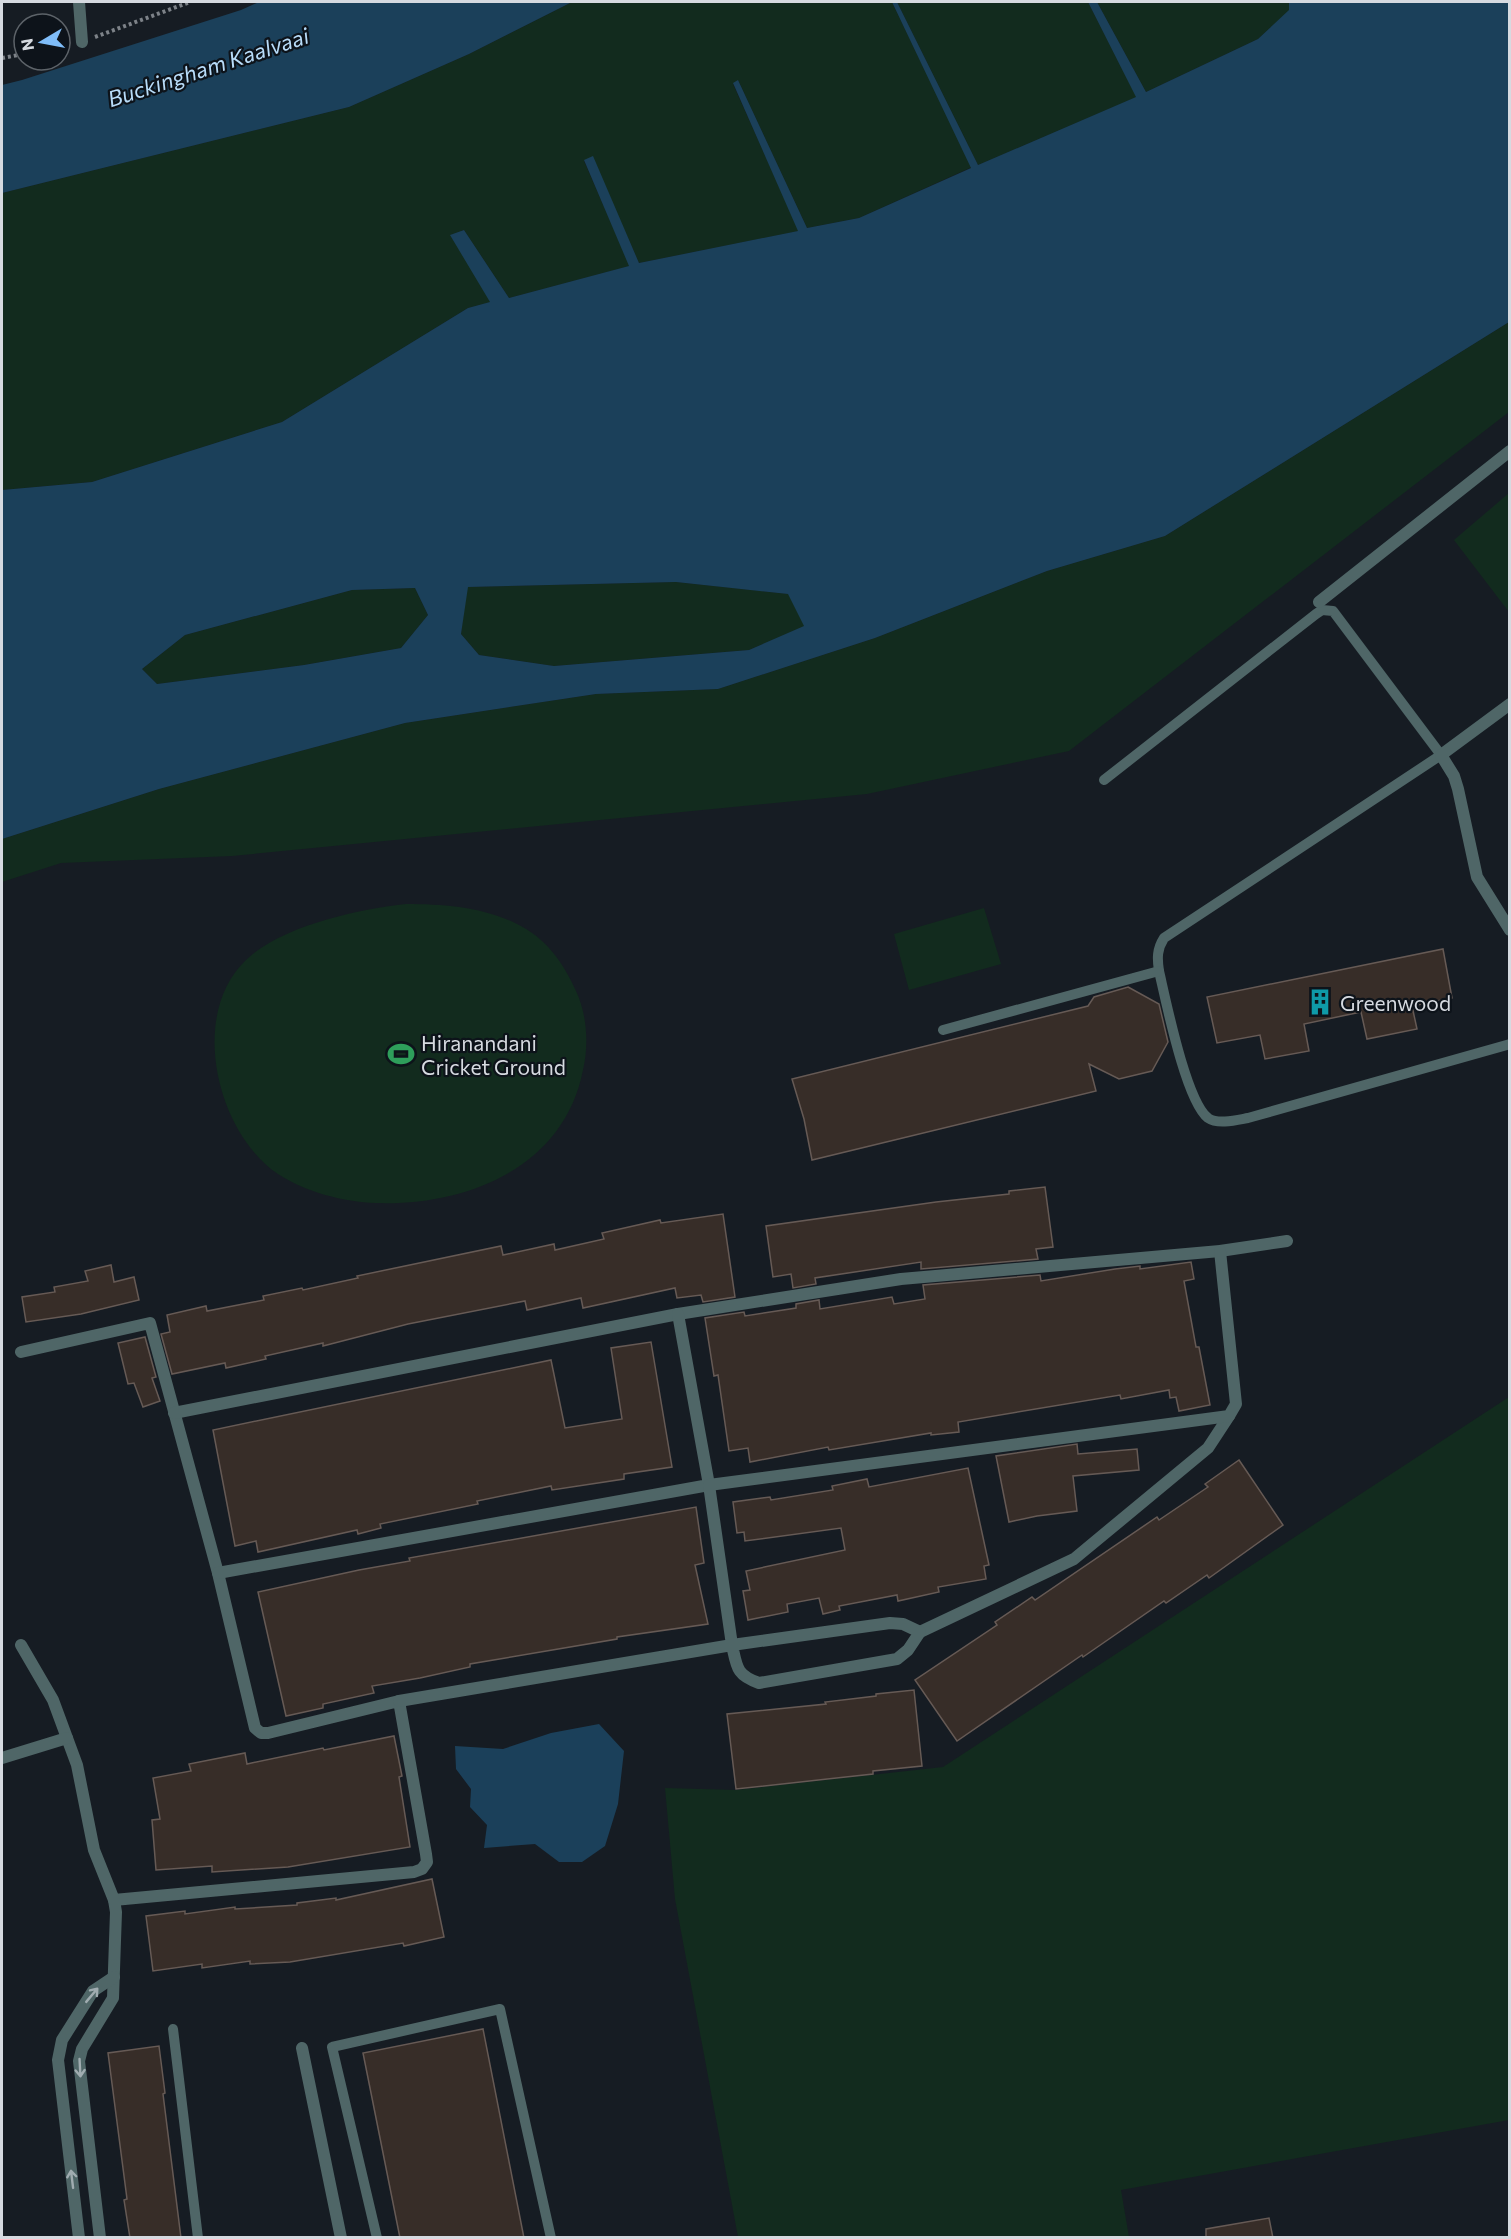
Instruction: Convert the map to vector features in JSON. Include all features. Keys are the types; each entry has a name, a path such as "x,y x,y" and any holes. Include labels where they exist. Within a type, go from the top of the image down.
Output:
{"street":[{"path":"79,2 82,42"},
{"path":"1319,602 1509,451"},
{"path":"1509,704 1441,755 1454,776 1458,789 1477,877 1509,930"},
{"path":"174,1413 678,1314 901,1279 1220,1251 1287,1241"},
{"path":"678,1314 709,1485 737,1670 747,1679 759,1683 897,1659 908,1650 920,1632 1074,1559 1208,1448 1236,1404 1220,1251"},
{"path":"21,1352 150,1323 218,1573 255,1728 261,1733 399,1701 732,1645 890,1623 903,1624 920,1632"},
{"path":"218,1573 709,1485 1229,1416"},
{"path":"21,1645 53,1700 77,1765 94,1850 114,1900 116,1922 113,1998 82,2049 78,2061 100,2238"},
{"path":"114,1900 414,1872 422,1869 427,1862 426,1854 399,1701"},
{"path":"2,1758 67,1738"},
{"path":"79,2238 58,2060 62,2040 93,1991 114,1977"},
{"path":"302,2048 340,2238"}],"lane":[{"path":"1104,780 1316,614 1328,610 1338,615 1441,755 1164,938 1159,946 1157,959 1189,1089 1209,1119 1225,1122 1248,1118 1509,1044"},
{"path":"944,1030 1159,971"},
{"path":"377,2238 332,2047 500,2008 550,2238"},
{"path":"173,2029 198,2238"}],"path":[{"path":"82,42 190,2"}],"green space":[{"path":"572,2 892,2 972,167 859,218 807,228 738,80 733,84 799,231 639,263 592,157 584,161 630,266 509,298 464,230 451,235 491,302 468,308 282,422 92,482 2,490 2,193 349,107 469,54"},
{"path":"897,2 1088,2 1137,97 978,165"},
{"path":"1097,2 1289,2 1290,10 1258,39 1146,92"},
{"path":"1509,322 1509,412 1069,751 867,794 232,856 61,863 2,882 2,839 159,789 405,723 596,694 718,689 875,638 1047,571 1165,536"},
{"path":"1509,493 1509,612 1454,540"},
{"path":"676,582 789,594 805,626 749,650 554,666 479,655 461,634 467,587"},
{"path":"415,588 428,615 401,648 304,665 157,684 142,669 185,635 352,590"},
{"name":"Hiranandani Cricket Ground","path":"406,904 477,910 504,918 537,936 559,961 580,1000 586,1030 583,1070 572,1104 555,1133 533,1156 506,1174 476,1188 444,1197 410,1202 376,1203 325,1195 300,1186 278,1174 257,1155 239,1131 226,1103 217,1072 215,1041 218,1011 228,983 246,960 261,948 279,938 322,921 366,910"},
{"path":"984,908 1001,964 909,990 894,934"},
{"path":"1509,1397 1509,2120 1121,2190 1129,2237 738,2237 675,1899 665,1788 736,1790 943,1767"}],"water":[{"name":"Buckingham Kaalvaai","path":"259,2 572,2 469,54 349,107 2,193 2,85 47,72 72,72 72,64 241,10"},
{"path":"892,2 897,2 978,165 1136,97 1088,2 1097,2 1146,92 1258,39 1289,10 1289,2 1509,2 1509,322 1165,536 1047,571 875,638 718,689 596,694 405,723 159,789 2,839 2,490 92,482 282,422 468,308 490,302 450,235 464,230 509,298 629,266 584,160 593,156 639,263 798,231 733,83 738,80 807,228 859,218 971,168","holes":["676,582 788,594 804,626 749,650 554,666 479,655 461,634 468,587","415,588 428,615 401,648 304,665 157,684 142,669 185,635 352,590"]},
{"path":"599,1724 624,1751 618,1804 605,1846 582,1862 559,1862 535,1844 484,1848 487,1825 470,1807 471,1789 456,1769 455,1746 503,1749 551,1733"}],"building":[{"name":"Greenwood","path":"1443,949 1452,998 1412,1006 1417,1029 1367,1039 1361,1012 1304,1024 1309,1051 1265,1059 1260,1035 1217,1043 1207,997"},
{"path":"1128,987 1159,1004 1168,1042 1152,1071 1119,1079 1089,1064 1096,1091 812,1160 804,1119 792,1079 1088,1006 1094,997"},
{"path":"1045,1187 1053,1247 1036,1249 1038,1259 921,1269 921,1262 815,1278 816,1284 793,1288 791,1274 773,1277 766,1226 1009,1194 1009,1191"},
{"path":"723,1214 735,1297 703,1302 701,1295 677,1298 675,1288 583,1308 581,1298 527,1310 525,1301 408,1324 323,1346 323,1343 265,1356 266,1359 226,1368 225,1363 172,1374 161,1334 170,1332 167,1315 206,1306 207,1311 264,1300 263,1296 302,1288 303,1290 358,1278 357,1276 501,1246 503,1255 554,1244 555,1250 604,1239 602,1233 660,1220 661,1223"},
{"path":"1191,1262 1194,1279 1184,1281 1210,1405 1179,1411 1176,1397 1170,1398 1169,1390 1121,1399 1120,1395 958,1422 959,1432 931,1435 931,1433 829,1450 828,1447 750,1462 748,1448 729,1451 718,1375 714,1376 705,1318 744,1312 745,1316 796,1308 796,1304 819,1300 820,1309 892,1297 894,1304 925,1299 923,1285 1040,1275 1041,1281 1115,1269 1140,1266 1140,1269"},
{"path":"111,1265 114,1282 134,1277 139,1300 81,1314 26,1322 22,1297 55,1292 54,1287 88,1281 85,1271"},
{"path":"145,1337 156,1377 152,1378 160,1401 143,1407 134,1383 128,1384 118,1343"},
{"path":"651,1342 672,1467 624,1474 624,1479 552,1490 551,1486 477,1501 478,1504 380,1524 381,1528 358,1534 357,1530 258,1552 256,1541 235,1546 213,1430 551,1360 565,1428 622,1419 611,1348"},
{"path":"1077,1444 1078,1454 1137,1449 1139,1470 1073,1476 1077,1511 1009,1522 996,1456"},
{"path":"1239,1460 1283,1525 1209,1578 1207,1575 1166,1603 1164,1601 957,1741 915,1680 997,1625 995,1622 1032,1597 1035,1600 1157,1517 1159,1520 1208,1487 1205,1484"},
{"path":"968,1468 989,1565 984,1566 986,1579 938,1587 939,1592 898,1601 897,1595 839,1606 840,1610 823,1614 819,1598 787,1604 788,1612 748,1620 743,1591 750,1590 746,1571 845,1550 841,1528 745,1541 744,1532 737,1533 733,1502 770,1497 771,1500 833,1490 832,1486 867,1479 869,1487"},
{"path":"696,1507 704,1563 695,1565 708,1624 617,1637 617,1639 470,1664 470,1667 372,1686 374,1693 323,1704 323,1708 286,1716 258,1592 410,1561 409,1558"},
{"path":"914,1690 922,1766 873,1771 873,1774 736,1789 727,1714 826,1704 825,1702"},
{"path":"394,1736 402,1776 399,1777 410,1847 288,1867 212,1872 212,1866 156,1870 152,1820 160,1819 153,1778 191,1771 189,1764 245,1753 247,1764"},
{"path":"432,1879 444,1937 404,1946 403,1943 290,1962 250,1964 250,1961 202,1968 202,1964 153,1971 146,1916 185,1911 185,1914 235,1907 235,1909 297,1905 297,1903 336,1898 336,1900"},
{"path":"483,2029 524,2238 400,2238 363,2053"},
{"path":"159,2046 181,2238 130,2238 108,2053"},
{"path":"1269,2218 1273,2238 1206,2238 1206,2229"}],"place":[{"name":"Greenwood","path":"1320,1002"},
{"name":"Hiranandani Cricket Ground","path":"401,1054"}]}
